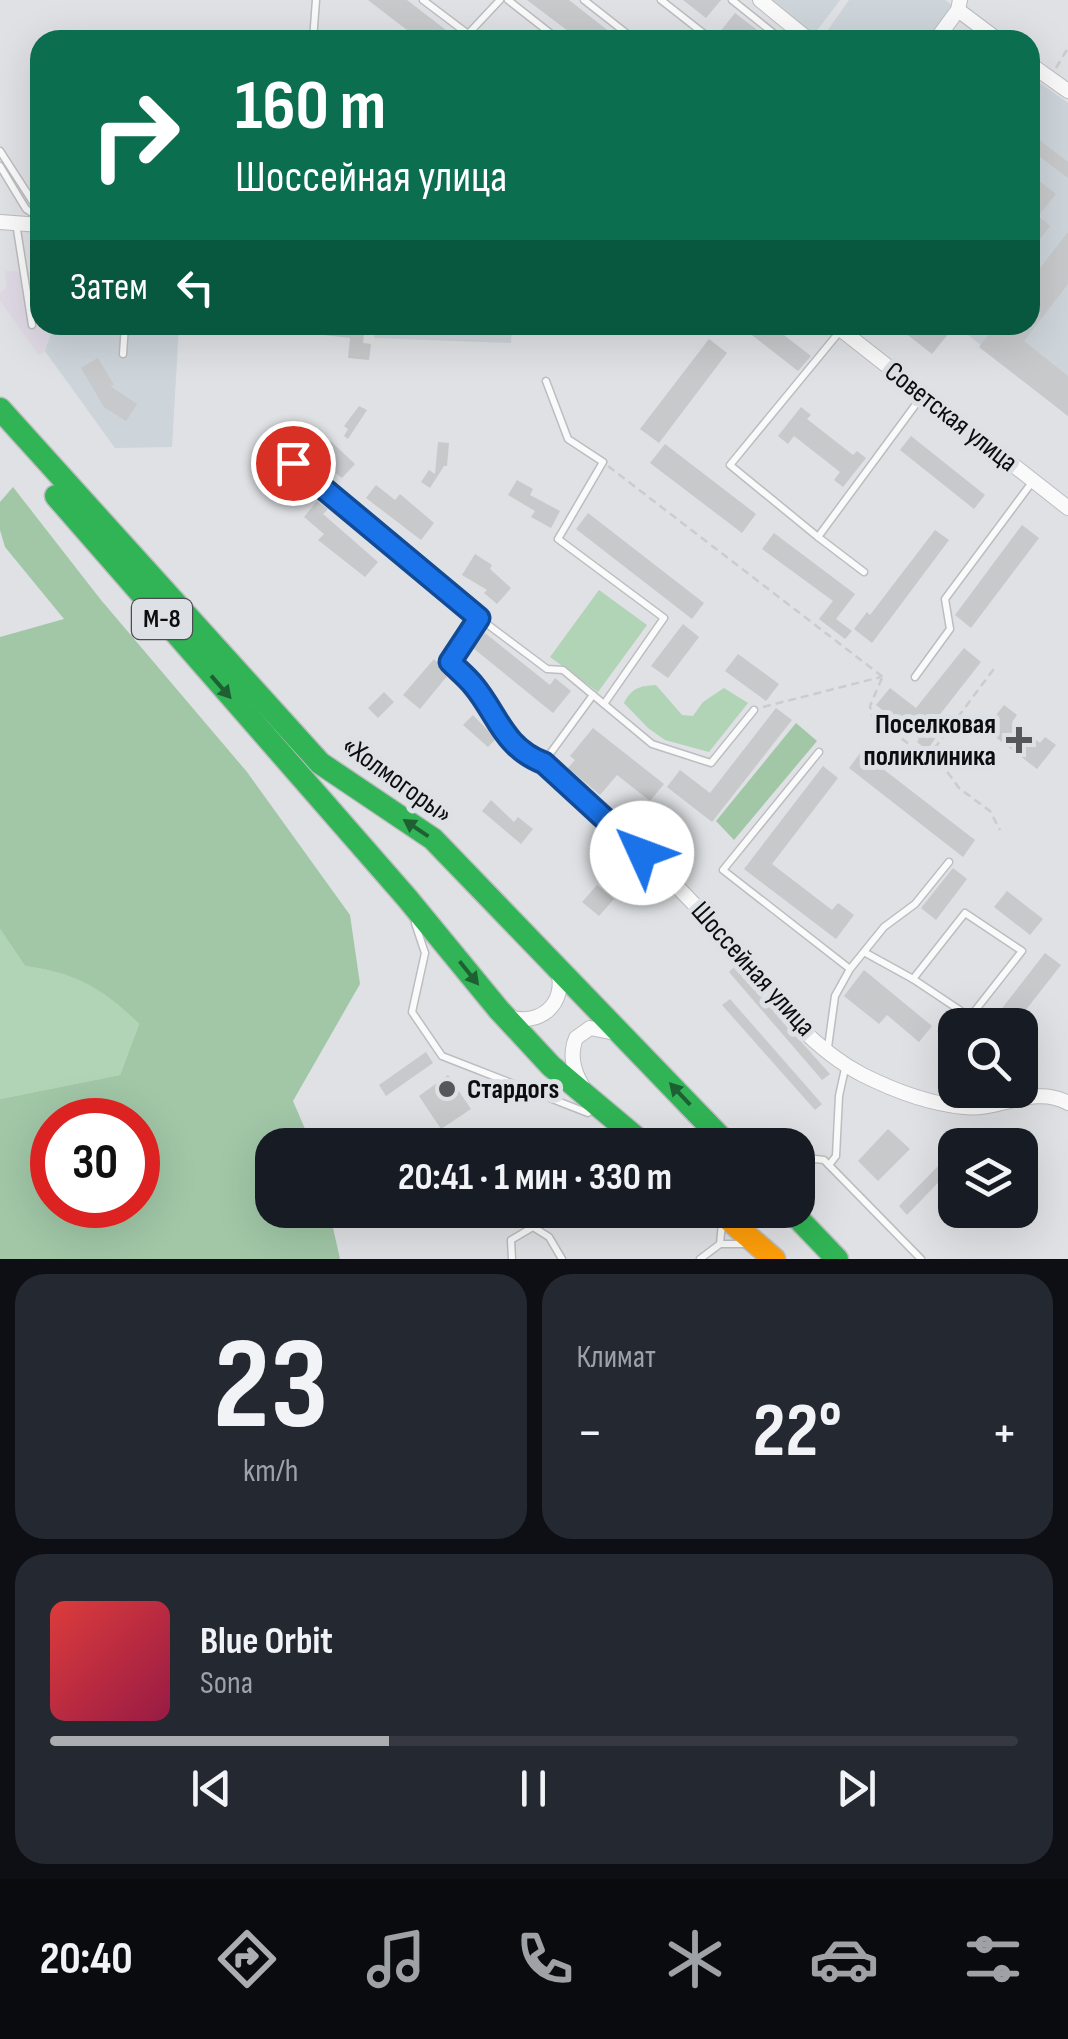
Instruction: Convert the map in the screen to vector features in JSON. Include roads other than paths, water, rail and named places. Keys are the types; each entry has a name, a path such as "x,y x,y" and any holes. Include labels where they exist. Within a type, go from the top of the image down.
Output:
{"highway":[{"name":"М-8","path":"4,422 499,1010 551,1066 625,1128"},
{"name":"«Холмогоры»","path":"4,422 320,763 433,839 712,1128"},
{"path":"739,1228 769,1254"},
{"path":"807,1228 837,1259"}],"street":[{"path":"760,0 797,30"},
{"path":"943,30 959,5 987,30"},
{"path":"1040,71 1068,92"},
{"path":"0,222 30,221"},
{"name":"Советская улица","path":"847,335 1068,508"},
{"path":"0,395 4,422"},
{"name":"Шоссейная улица","path":"479,618 450,662 475,687 504,736 544,763 694,904 782,1008 827,1050 861,1074 910,1094 966,1108 1037,1094 1068,1103"},
{"path":"499,1010 512,1018 528,1020 550,1010 561,988 559,972 550,958"},
{"path":"587,1096 573,1064 576,1038 590,1028 599,1028 632,1044"}],"lane":[{"path":"314,30 316,0"},
{"path":"423,0 463,30"},
{"path":"472,30 500,0"},
{"path":"508,0 546,30"},
{"path":"584,0 622,30"},
{"path":"661,0 699,30"},
{"path":"732,0 770,30"},
{"path":"0,151 30,202"},
{"path":"0,166 30,212"},
{"path":"16,223 30,312"},
{"path":"124,354 125,335"},
{"path":"832,335 730,464 864,572"},
{"path":"546,381 568,440 603,462 558,540 664,618 604,704"},
{"path":"818,537 922,396"},
{"path":"293,463 479,618 547,669 563,670 652,744 711,763 754,710"},
{"path":"916,677 950,629 945,599 1033,482"},
{"path":"544,763 594,695"},
{"path":"819,752 723,870 850,969"},
{"path":"827,1050 835,996 850,969 884,928 916,904 949,862"},
{"path":"407,898 425,953 412,1012 442,1056 566,1101 617,1128"},
{"path":"864,952 970,1017 1022,951 965,913 913,979"},
{"path":"829,1165 836,1156 839,1096 846,1063"},
{"path":"815,1159 824,1160 921,1259"},
{"path":"512,1259 512,1240 533,1227 549,1237 562,1259"},
{"path":"720,1244 723,1228"},
{"path":"700,1259 720,1244 735,1242 769,1254"}],"place":[{"name":"Поселковая поликлиника","path":"1019,740"},
{"name":"Стардогs","path":"447,1089"}]}
